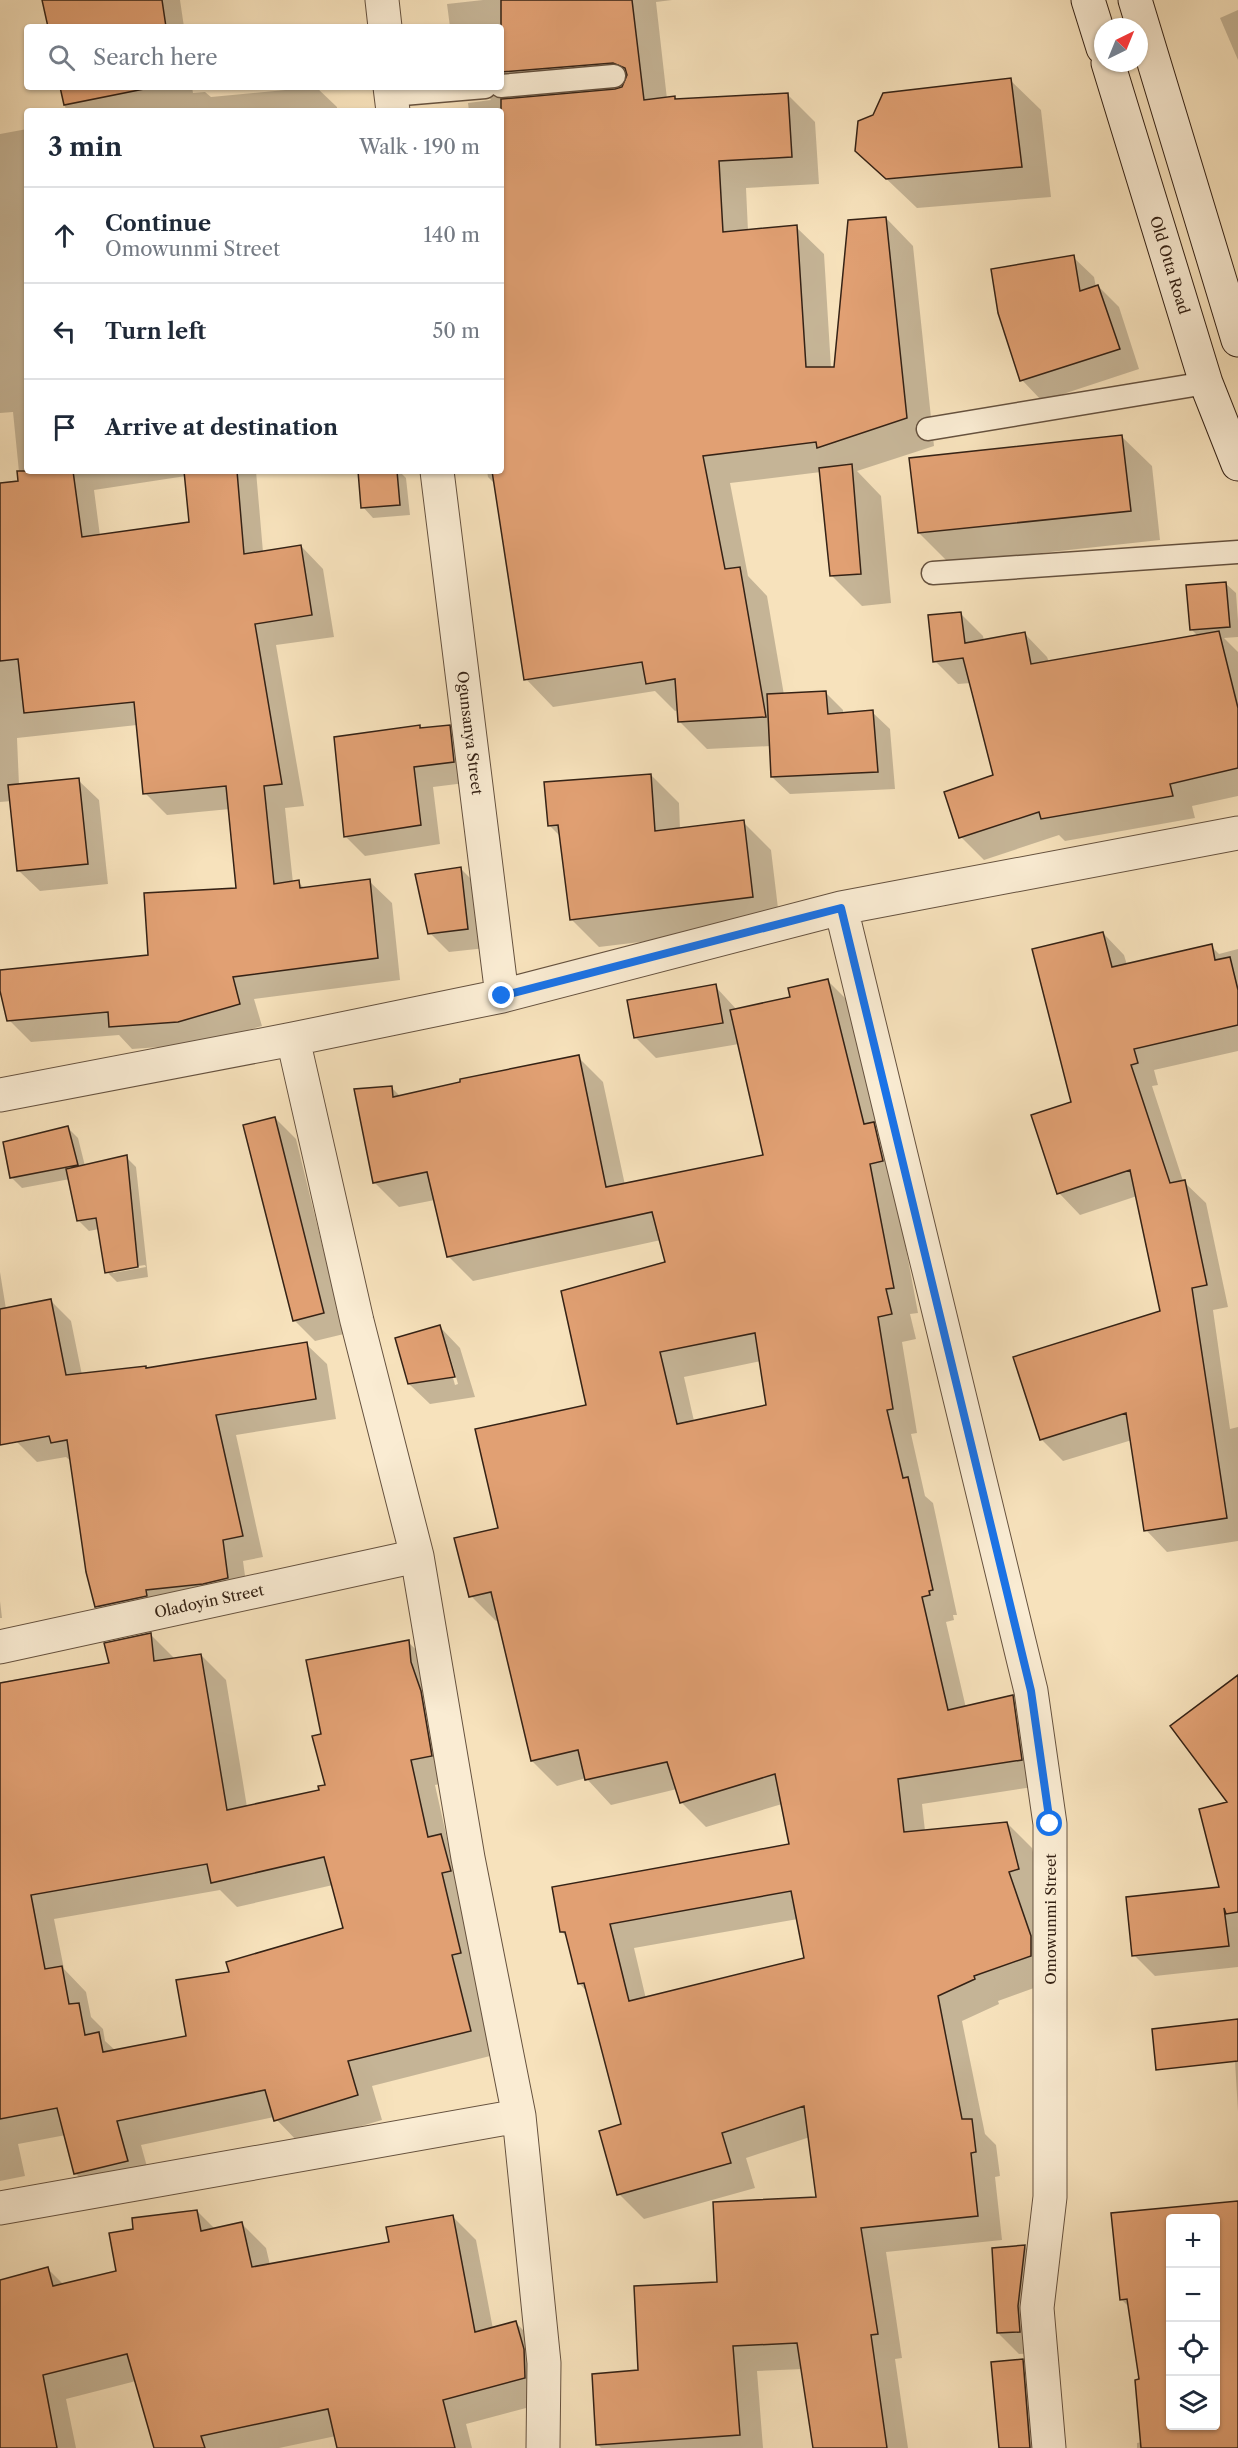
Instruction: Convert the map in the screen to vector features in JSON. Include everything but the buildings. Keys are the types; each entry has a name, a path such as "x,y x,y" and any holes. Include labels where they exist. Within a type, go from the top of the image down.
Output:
{"street":[{"path":"382,0 385,24"},
{"path":"1088,0 1094,19"},
{"path":"1139,1 1238,340"},
{"name":"Old Otta Road","path":"1111,72 1206,383 1238,464"},
{"name":"Ogunsanya Street","path":"437,474 502,996"},
{"path":"0,1095 502,996 841,908 1238,832"},
{"name":"Omowunmi Street","path":"841,908 1031,1691 1050,1824 1050,2197 1037,2308 1049,2448"},
{"path":"293,1039 357,1321 417,1556 468,1858 519,2116 544,2362 543,2448"},
{"name":"Oladoyin Street","path":"0,1647 417,1556"},
{"path":"0,2208 519,2116"}],"lane":[{"path":"504,86 614,76"},
{"path":"391,98 459,90"},
{"path":"928,429 1206,383"},
{"path":"933,573 1238,552"}],"route":[{"path":"502,996 841,908 1031,1691 1050,1824"}]}
